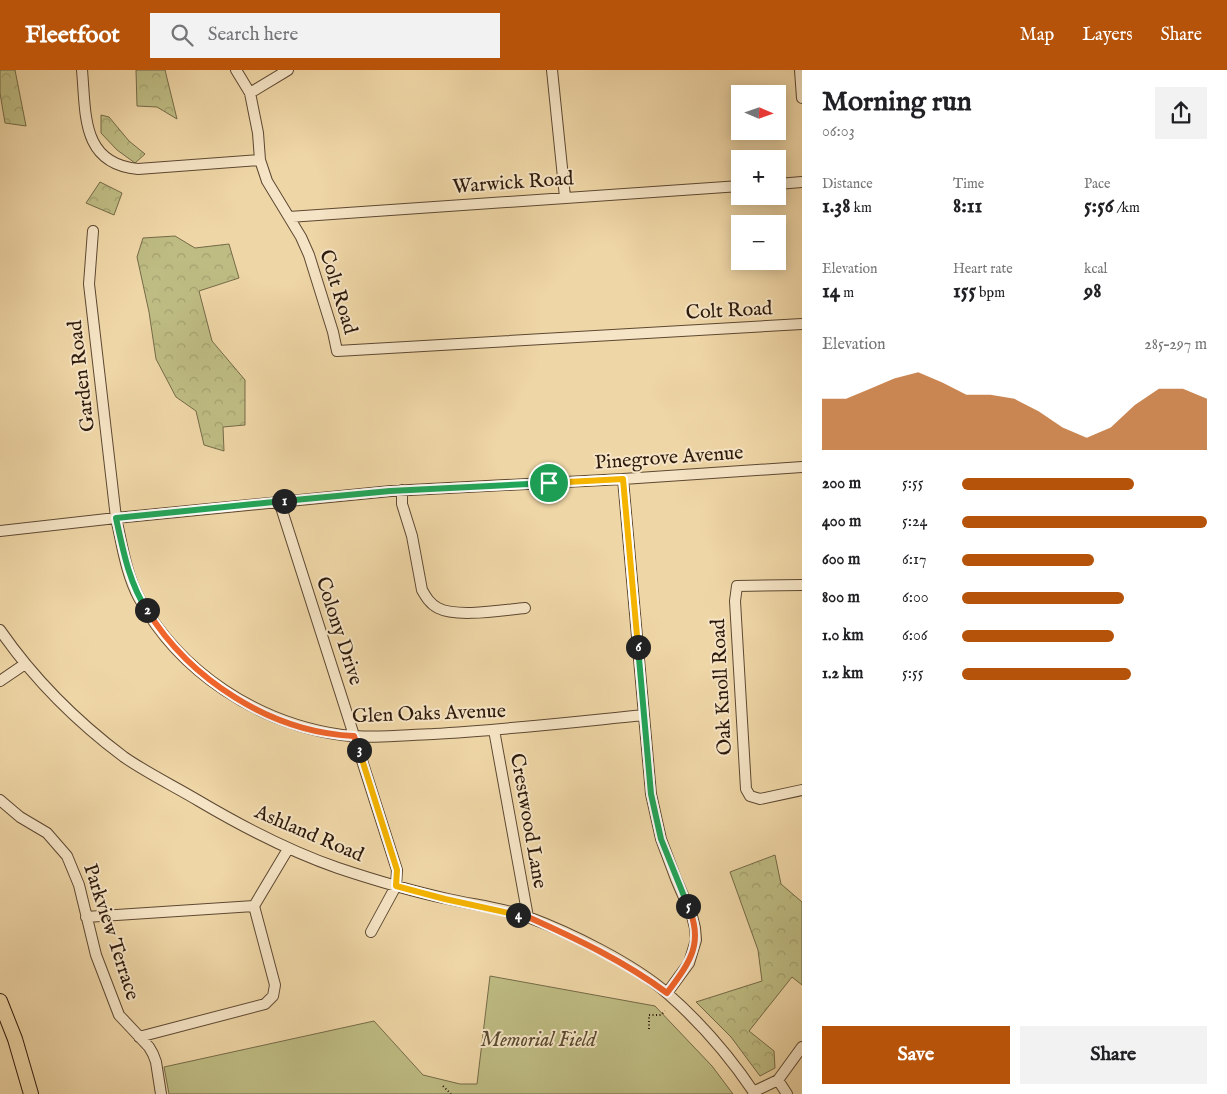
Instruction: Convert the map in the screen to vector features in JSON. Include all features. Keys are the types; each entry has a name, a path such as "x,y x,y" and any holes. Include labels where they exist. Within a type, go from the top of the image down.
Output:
{"main road":[{"path":"0,1001 15,1039 31,1094"}],"street":[{"path":"82,70 89,134 96,148 112,162 127,168 138,169 260,160"},
{"path":"236,70 250,93 288,70"},
{"path":"552,70 564,197"},
{"path":"800,70 802,98"},
{"name":"Colt Road","path":"250,93 258,133 260,160 267,181 301,237 309,255 337,351 802,324"},
{"path":"786,183 802,182"},
{"name":"Warwick Road","path":"289,217 731,187"},
{"name":"Garden Road","path":"93,231 89,284 116,518"},
{"name":"Pinegrove Avenue","path":"0,531 279,501 402,490 623,479 802,467"},
{"path":"623,479 651,794 661,839 696,928 696,940 689,963 667,993"},
{"path":"402,490 402,504 412,536 422,590 426,598 434,605 446,611 466,613 525,608"},
{"name":"Colony Drive","path":"279,501 397,870 396,886"},
{"name":"Glen Oaks Avenue","path":"116,518 122,545 138,596 165,636 190,664 220,688 262,712 288,722 316,730 367,737 494,730 644,715"},
{"name":"Oak Knoll Road","path":"802,585 737,586 735,601 746,789 750,796 760,798 802,790"},
{"name":"Ashland Road","path":"0,630 25,664 74,716 126,758 223,815 288,849 396,886 528,917 586,942 640,974 667,993 717,1045 754,1093"},
{"path":"0,681 25,664"},
{"name":"Crestwood Lane","path":"494,730 528,917"},
{"name":"Parkview Terrace","path":"0,800 20,817 47,833 61,848 76,875 96,955 119,1015 153,1054 161,1094"},
{"path":"139,1037 265,1004 273,996 275,985 254,906 288,849"},
{"path":"370,932 396,886"},
{"path":"86,917 254,906"},
{"path":"754,1093 778,1080 802,1047"},
{"path":"778,1080 787,1094"}],"path":[{"path":"649,1029 649,1015 662,1015 665,1011"},
{"path":"443,1086 451,1094"}],"green space":[{"path":"0,70 15,70 26,126 5,123 0,93"},
{"path":"136,70 165,70 177,119 157,107 137,106"},
{"path":"101,115 109,117 129,141 145,154 135,163 117,150 101,133"},
{"path":"100,182 122,193 114,215 86,203"},
{"path":"175,236 195,248 229,244 239,278 199,291 212,341 245,380 245,425 223,427 224,451 204,445 196,411 176,397 156,359 149,312 137,257 143,238"},
{"path":"775,855 781,884 802,902 802,985 792,977 749,1031 774,1051 775,1068 760,1076 731,1037 696,1002 762,981 758,950 730,872"},
{"name":"Memorial Field","path":"490,976 655,1006 712,1066 733,1094 169,1094 164,1067 374,1021 423,1075 460,1084 477,1084"}],"route":[{"path":"623,479 651,794 661,839 696,928 696,940 689,963 667,993 640,974 586,942 528,917 396,886 397,870 354,736 316,730 262,712 212,682 190,664 153,621 138,596 129,572 116,518 390,491 549,483 623,479"}]}
